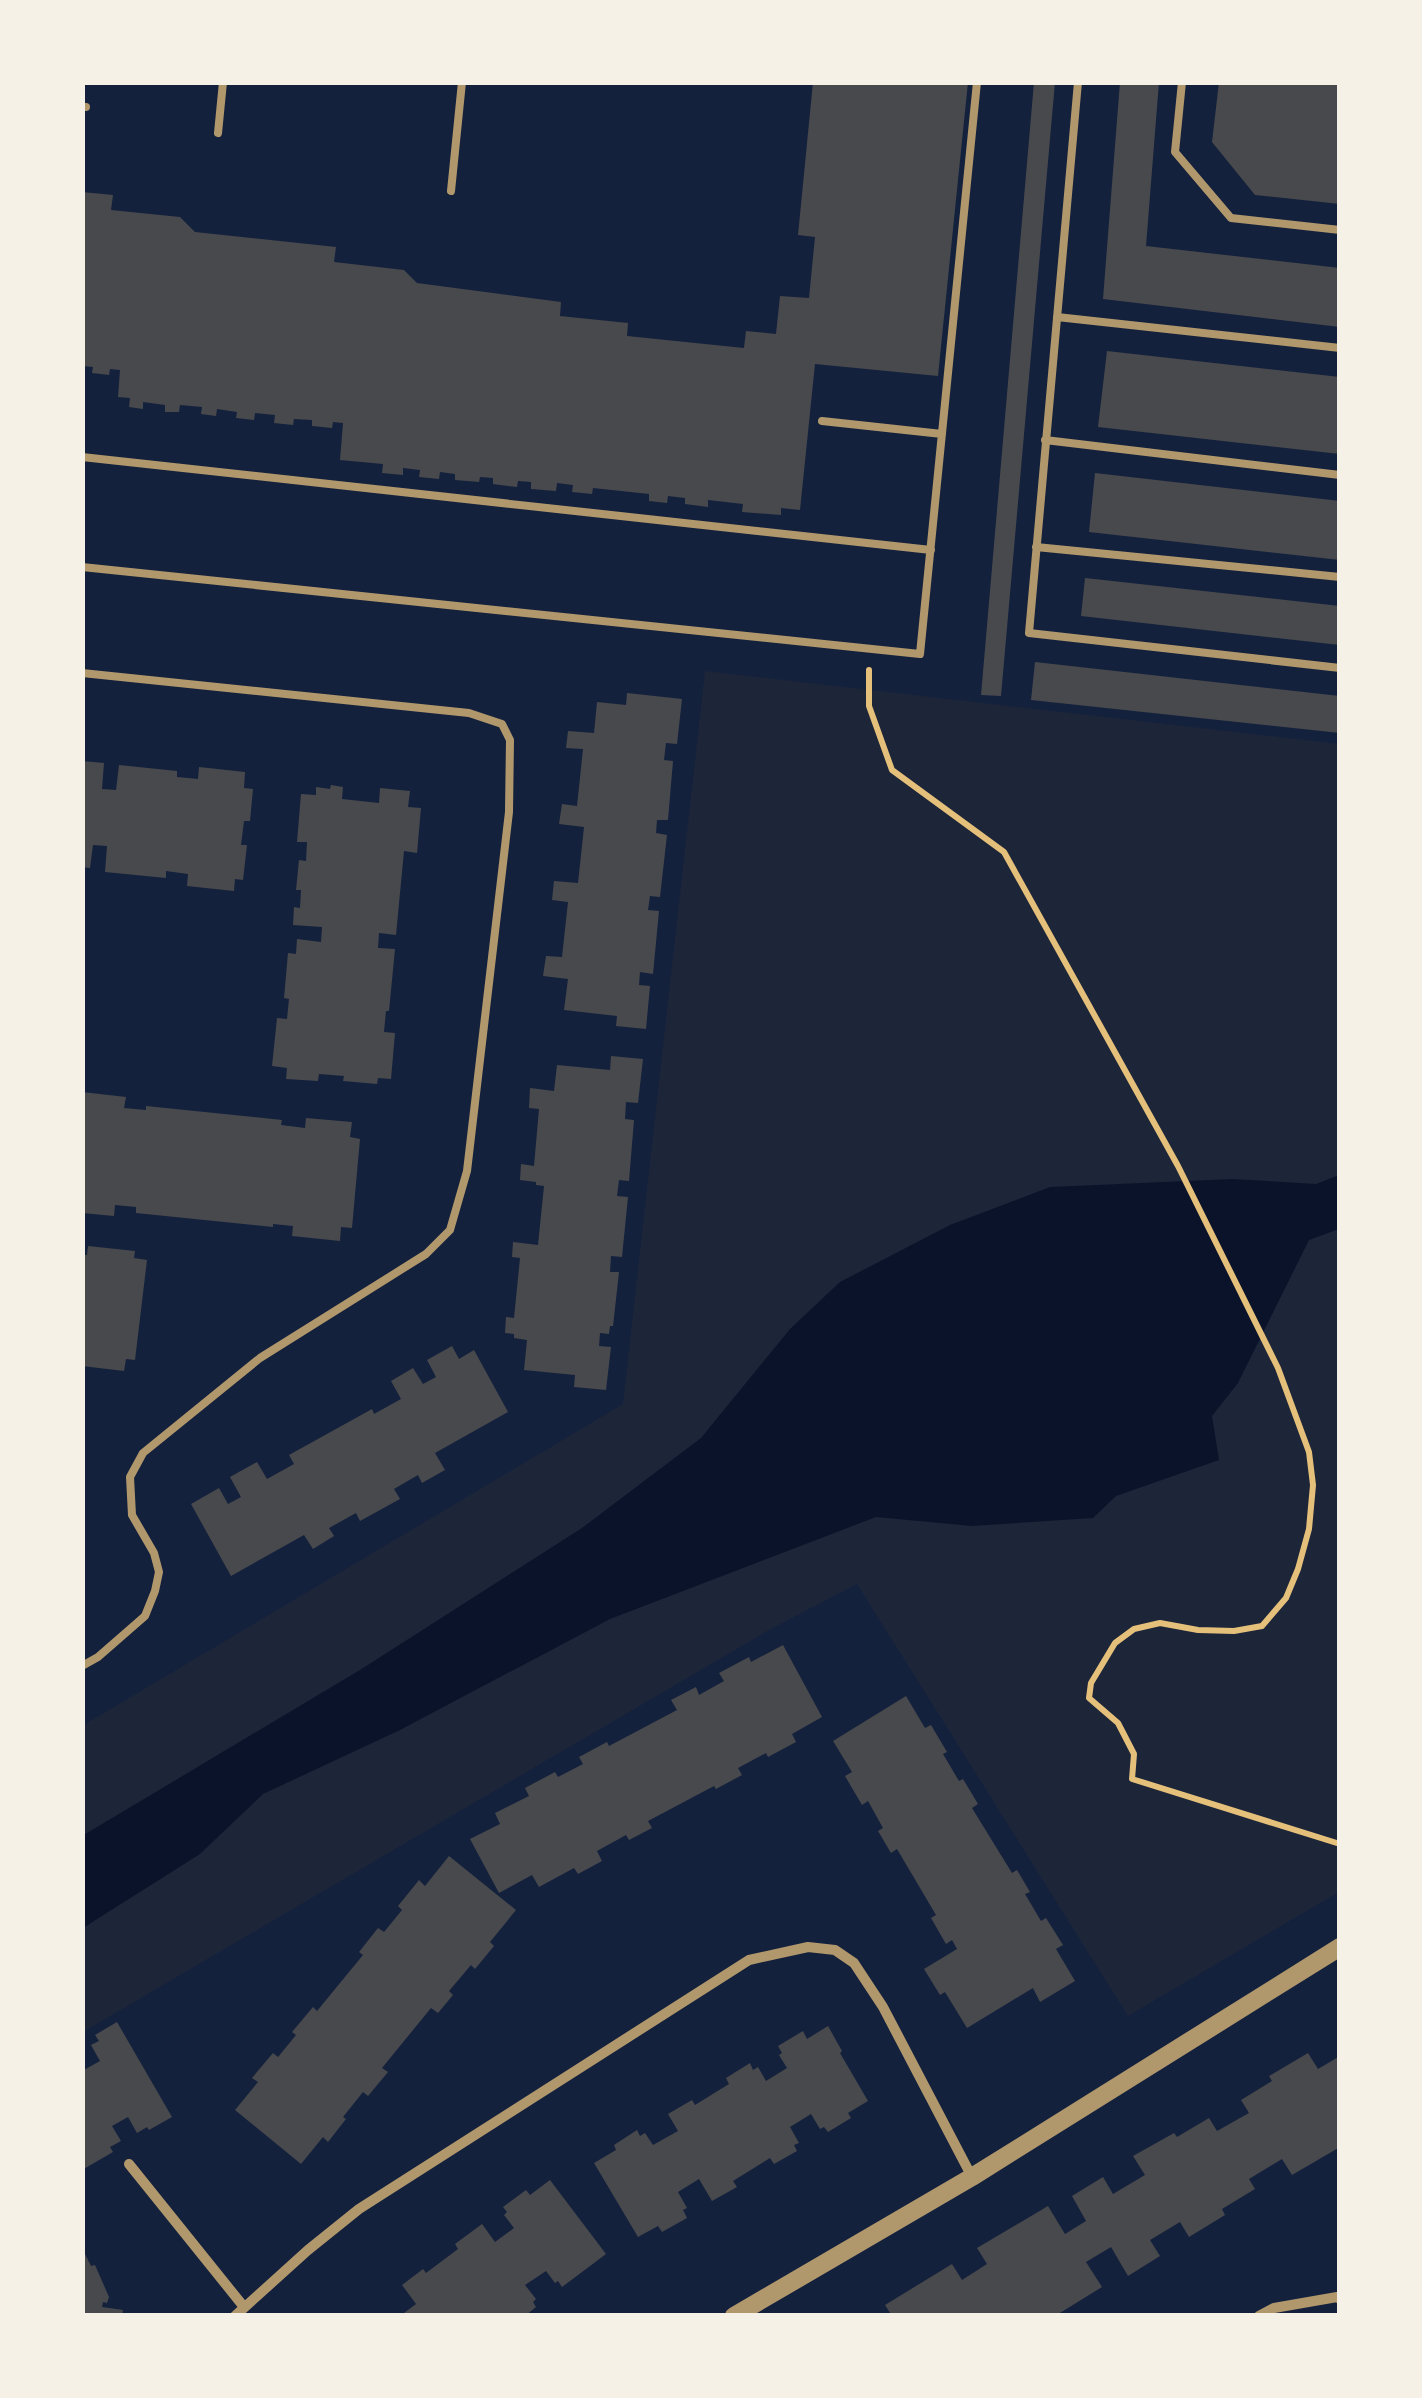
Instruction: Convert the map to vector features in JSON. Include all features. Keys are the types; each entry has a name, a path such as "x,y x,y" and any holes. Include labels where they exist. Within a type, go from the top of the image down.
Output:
{"street":[{"path":"129,2164 239,2312 359,2210 733,1970 749,1960 808,1947 835,1950 854,1963 882,2007 972,2177"},
{"path":"734,2316 972,2177 1340,1947"},
{"path":"1259,2316 1274,2308 1340,2298"}],"lane":[{"path":"218,133 224,82"},
{"path":"450,191 462,82"},
{"path":"82,566 920,654 976,82"},
{"path":"1078,82 1029,633 1340,668"},
{"path":"1182,82 1176,152 1231,218 1340,230"},
{"path":"1056,318 1340,348"},
{"path":"822,421 942,434"},
{"path":"1046,440 1340,475"},
{"path":"82,457 931,550"},
{"path":"1036,547 1340,577"},
{"path":"82,672 469,713 502,724 510,740 508,812 467,1171 450,1230 426,1254 260,1358 142,1453 130,1477 132,1515 154,1553 159,1572 155,1591 146,1616 82,1666"}],"path":[{"path":"869,649 869,706 892,770 1004,852 1178,1166 1278,1368 1308,1452 1313,1485 1309,1529 1286,1598 1262,1626 1234,1631 1198,1630 1160,1623 1134,1629 1115,1643 1091,1683 1089,1698 1118,1723 1134,1754 1132,1779 1340,1844"}],"shaded area":[{"path":"705,671 1339,744 1339,1892 1128,2016 857,1584 769,1630 83,2032 82,1726 623,1404"},
{"path":"1339,1175 1339,1229 1309,1240 1238,1383 1212,1416 1219,1460 1116,1496 1093,1518 972,1526 876,1517 610,1619 400,1730 263,1794 200,1854 83,1928 82,1836 360,1670 582,1528 701,1438 790,1329 840,1282 950,1225 1050,1187 1233,1179 1316,1184"}],"building":[{"path":"813,82 968,82 938,376 815,364 800,510 781,508 781,515 742,512 743,504 708,500 708,507 685,504 685,498 668,496 667,503 649,501 649,494 593,488 592,494 572,492 573,485 557,483 556,491 531,489 531,482 518,481 517,487 493,484 493,478 480,477 479,482 455,480 455,474 440,472 439,479 419,477 420,470 403,468 403,475 382,473 383,464 340,460 343,423 333,422 332,428 312,426 312,420 294,419 293,425 274,423 275,415 255,413 254,420 236,418 237,412 217,409 216,416 201,414 202,407 180,405 179,412 165,412 165,405 143,402 143,409 129,407 130,398 118,397 120,370 110,369 109,375 92,373 93,367 82,366 82,192 113,195 111,210 180,217 195,232 336,247 334,262 404,270 417,283 561,302 560,316 628,323 627,336 744,348 746,331 776,334 780,296 809,298 815,237 798,235"},
{"path":"1034,82 1055,82 1001,696 981,695"},
{"path":"1120,82 1159,82 1146,246 1340,268 1340,327 1103,299"},
{"path":"1219,82 1340,82 1340,204 1255,195 1212,142"},
{"path":"1107,351 1340,377 1340,454 1098,427"},
{"path":"1095,473 1340,501 1340,560 1089,532"},
{"path":"1085,578 1340,606 1340,645 1081,616"},
{"path":"1035,662 1340,696 1340,733 1031,700"},
{"path":"627,693 682,699 677,744 666,743 664,760 673,761 668,820 657,820 656,833 667,835 660,897 650,896 648,910 659,911 653,974 640,972 639,985 650,986 646,1029 616,1026 617,1016 564,1010 568,979 543,976 546,956 562,957 568,902 552,900 554,881 578,883 584,827 559,824 562,804 577,806 583,749 566,748 568,731 594,733 597,702 626,705"},
{"path":"82,761 104,763 102,789 116,790 119,765 177,771 177,777 198,779 199,767 245,772 244,788 253,789 250,821 244,821 241,845 247,845 243,880 235,879 234,891 187,886 188,874 166,871 166,878 105,872 107,846 93,845 90,868 82,867"},
{"path":"331,785 343,787 342,799 379,803 380,788 410,791 408,807 421,808 417,853 404,851 396,935 379,933 378,948 395,949 384,1032 395,1033 391,1079 378,1078 377,1084 319,1074 318,1081 286,1079 287,1068 272,1066 277,1018 287,1019 289,999 284,998 288,953 296,954 297,939 321,942 322,927 293,925 294,907 300,908 301,890 296,890 299,860 306,861 307,842 297,842 301,794 316,795 316,787 330,789"},
{"path":"611,1056 643,1059 638,1103 626,1102 625,1119 634,1120 629,1181 619,1180 617,1196 628,1197 622,1257 611,1256 610,1272 619,1272 613,1326 609,1334 600,1333 599,1346 611,1347 606,1390 574,1387 575,1375 524,1370 527,1340 505,1333 506,1317 514,1318 520,1258 512,1257 513,1242 538,1245 544,1186 520,1180 521,1164 534,1166 539,1109 529,1108 530,1088 554,1091 557,1065 610,1070"},
{"path":"82,1092 126,1097 124,1108 146,1110 146,1106 282,1120 281,1125 305,1128 306,1118 352,1122 350,1137 360,1139 352,1228 341,1227 340,1241 292,1236 293,1226 136,1213 136,1207 115,1205 114,1216 82,1213"},
{"path":"88,1246 135,1251 134,1258 147,1260 135,1360 126,1359 124,1371 82,1366 82,1255 87,1255"},
{"path":"452,1346 459,1359 474,1350 508,1412 435,1453 445,1470 422,1483 418,1475 394,1489 400,1499 360,1521 356,1513 329,1528 334,1536 313,1549 304,1535 231,1576 191,1504 219,1488 228,1504 241,1497 230,1477 257,1462 267,1479 294,1464 289,1455 372,1409 374,1414 401,1399 391,1381 413,1368 423,1384 436,1377 427,1360"},
{"path":"783,1645 822,1717 792,1734 796,1742 768,1757 766,1753 738,1768 742,1775 648,1821 652,1828 629,1840 626,1835 597,1851 602,1861 578,1874 574,1868 539,1887 532,1875 499,1893 470,1839 500,1824 495,1813 529,1796 525,1788 555,1772 558,1777 583,1764 579,1757 607,1742 609,1746 677,1710 671,1700 696,1687 699,1695 724,1681 719,1673"},
{"path":"906,1696 925,1728 931,1725 959,1781 963,1779 978,1804 972,1808 1012,1873 1017,1870 1041,1921 1046,1918 1063,1945 1056,1949 1075,1981 1040,2002 1033,1988 967,2028 945,1992 940,1995 924,1969 957,1949 952,1940 946,1944 931,1918 936,1915 897,1849 891,1853 868,1801 862,1805 845,1776 852,1772 833,1741"},
{"path":"449,1856 516,1910 490,1942 494,1946 475,1969 471,1965 449,1991 453,1995 438,2013 431,2008 382,2068 388,2072 368,2096 363,2092 328,2142 323,2137 301,2164 235,2110 258,2082 252,2078 273,2053 278,2057 313,2007 317,2011 363,1955 359,1952 378,1928 384,1932 419,1880 425,1886"},
{"path":"117,2022 172,2117 137,2133 128,2117 112,2126 121,2141 110,2147 113,2152 82,2170 82,2071 100,2061 91,2045 99,2041 95,2035"},
{"path":"828,2026 868,2101 848,2113 851,2118 828,2132 824,2127 820,2129 811,2114 790,2127 799,2143 794,2145 797,2151 774,2164 770,2158 733,2181 737,2187 712,2201 699,2179 678,2192 687,2208 683,2210 687,2218 662,2232 658,2226 638,2237 594,2163 616,2150 614,2145 637,2130 640,2136 645,2133 653,2145 678,2131 668,2114 692,2100 695,2105 729,2084 726,2078 750,2063 753,2070 758,2067 766,2081 787,2068 778,2046 803,2031 807,2039"},
{"path":"1308,2053 1318,2069 1340,2056 1340,2147 1292,2175 1282,2159 1249,2179 1255,2189 1222,2209 1225,2215 1189,2237 1180,2222 1150,2240 1160,2256 1128,2276 1111,2247 1086,2262 1102,2287 1055,2316 892,2316 885,2305 952,2264 962,2280 987,2264 977,2248 1048,2206 1065,2234 1086,2221 1072,2196 1103,2177 1113,2194 1145,2175 1133,2156 1209,2118 1217,2131 1249,2113 1241,2100 1272,2081 1269,2076"},
{"path":"550,2180 606,2254 562,2287 546,2271 525,2285 536,2299 536,2307 525,2316 400,2316 416,2304 402,2285 458,2249 455,2244 482,2224 495,2242 514,2228 503,2207 526,2190 530,2195"},
{"path":"82,2248 91,2266 95,2265 109,2297 102,2307 123,2310 122,2316 82,2316"}]}
